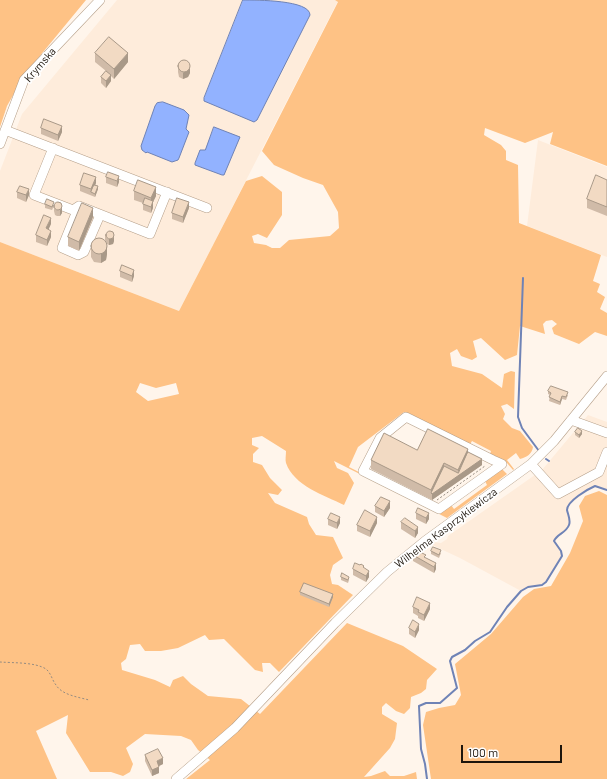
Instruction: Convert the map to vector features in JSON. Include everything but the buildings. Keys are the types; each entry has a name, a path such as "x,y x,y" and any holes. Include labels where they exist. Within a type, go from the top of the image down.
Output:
{"street":[{"name":"Krymska","path":"0,144 24,80 100,0"},
{"path":"6,130 207,208"},
{"path":"53,148 34,195 73,210 79,206"},
{"path":"79,206 150,234 167,192"},
{"path":"79,206 62,248 78,255 84,252 100,215"},
{"name":"Wilhelma Kasprzykiewicza","path":"176,779 235,728 335,623 387,572 425,541 532,464 554,441 607,376"},
{"path":"502,464 439,509 363,471 380,438 406,417 502,464 514,477"},
{"path":"571,420 607,433"},
{"path":"532,464 558,494 599,472 607,452"}],"path":[{"path":"430,505 493,460"},
{"path":"0,662 20,663 44,669 50,674 56,686 63,692 88,700"}],"shaded area":[{"path":"0,0 86,0 25,74 7,106 0,127"},
{"path":"117,0 338,1 179,311 0,242 0,171 22,114"},
{"path":"335,0 607,0 607,166 550,144 553,132 525,143 485,128 484,135 501,145 506,151 506,160 518,165 519,223 601,255 593,281 600,284 597,292 605,297 600,309 607,313 607,336 595,332 579,344 554,334 552,328 557,324 552,320 546,321 543,324 545,334 520,326 517,355 505,360 481,338 473,341 477,357 472,360 461,356 457,349 450,353 452,366 482,374 502,388 504,374 511,371 515,372 514,409 507,404 501,406 505,414 503,419 512,428 520,431 533,447 529,455 525,457 520,459 516,453 507,460 514,469 513,470 507,463 490,454 491,451 472,441 469,446 404,412 358,447 349,467 440,513 451,505 454,509 487,485 485,481 502,469 507,474 447,518 334,461 337,468 348,473 354,483 344,505 310,489 296,478 286,463 286,451 262,436 252,438 252,445 259,448 253,454 253,462 262,465 270,478 282,490 278,495 268,493 275,503 307,517 309,524 316,535 333,537 343,558 333,565 330,575 332,584 338,585 353,595 279,672 270,663 262,663 263,672 255,670 224,639 209,640 205,635 178,648 161,651 145,651 140,644 130,645 126,659 121,663 122,670 155,680 170,687 173,680 183,676 191,684 208,696 241,699 260,714 347,623 403,646 437,669 427,680 426,689 411,697 410,708 404,714 396,711 386,703 382,707 382,714 397,723 395,739 390,748 364,777 385,771 390,776 404,776 416,772 417,779 186,779 210,760 198,750 191,740 181,736 145,734 126,748 133,764 130,772 123,776 111,772 90,772 66,733 68,715 36,731 57,779 0,779 0,242 179,311 246,181 262,176 282,192 282,215 267,238 258,234 252,236 254,243 266,245 272,248 280,248 289,240 330,236 339,228 338,212 323,185 274,165 262,151 338,2","holes":["140,383 156,388 176,383 179,394 148,401 136,392"]},
{"path":"538,140 607,167 607,257 527,226"},
{"path":"588,415 607,422 607,490 595,486 569,504 567,509 570,519 569,525 567,529 556,537 554,541 561,551 562,556 548,580 544,584 528,587 521,591 460,558 430,544 433,542 441,543 447,539 448,536 542,470"},
{"path":"599,491 607,495 607,779 431,779 423,725 426,712 455,705 461,695 455,664 491,634 523,597 534,589 551,586 570,553 583,521 579,506 585,496"}],"water":[{"path":"243,0 282,2 302,6 308,10 310,15 257,120 254,122 204,101"},
{"path":"163,102 184,110 189,115 186,129 189,132 178,160 172,162 147,152 146,153 142,150 141,146 155,106 157,103"},
{"path":"214,127 240,137 224,175 195,165 200,150 205,150"}],"waterway":[{"path":"523,278 518,417 522,428 539,451"},
{"path":"427,779 421,749 419,706 426,703 440,703 457,688 450,661 452,657 465,650 475,641 490,632 507,607 521,591 528,587 542,585 546,582 562,556 561,551 554,541 568,528 570,519 567,510 570,503 578,496 595,486 607,490"}]}
